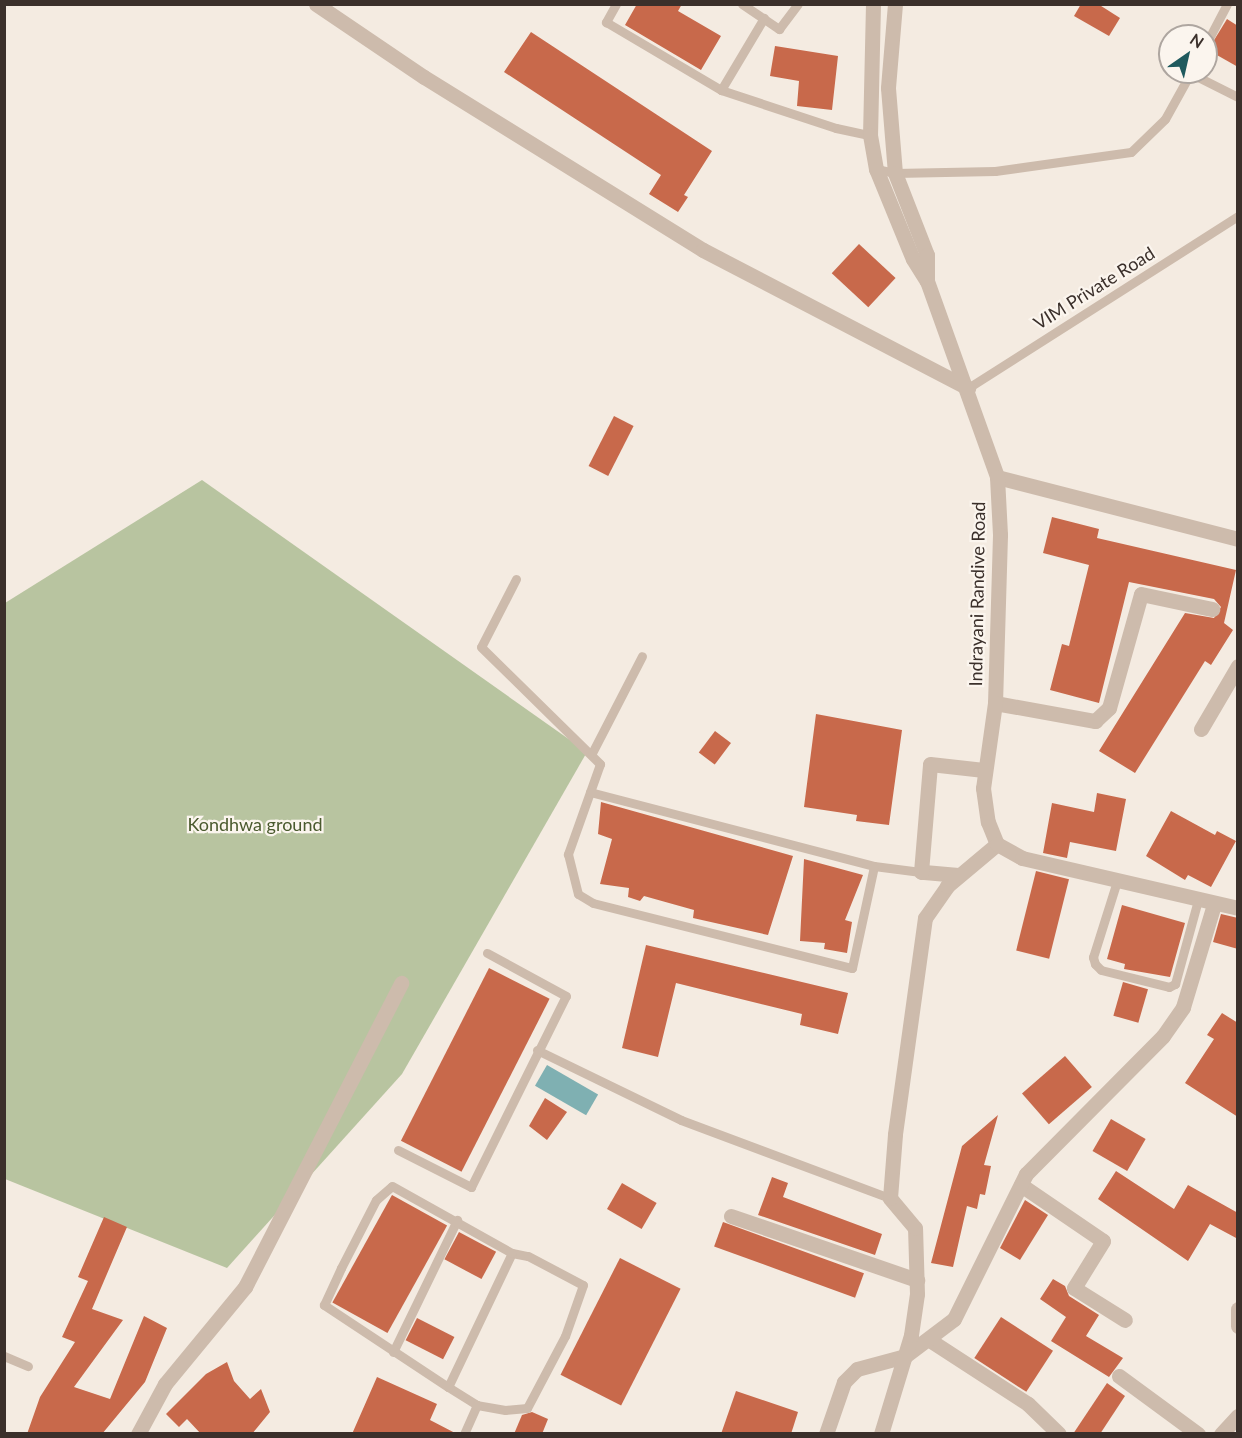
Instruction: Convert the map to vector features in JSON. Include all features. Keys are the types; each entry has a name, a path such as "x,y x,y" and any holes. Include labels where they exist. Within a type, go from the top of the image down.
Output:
{"street":[{"path":"316,4 424,77 703,250 968,388"},
{"name":"Indrayani Randive Road","path":"873,4 870,135 876,169 913,259 927,281 968,388 997,477 1000,535 995,703 984,770 988,822 998,844"},
{"name":"Indrayani Randive Road","path":"895,4 888,88 895,173 927,255 927,281"},
{"path":"997,477 1238,539"},
{"path":"995,703 1095,721 1109,708 1141,594 1212,609"},
{"path":"1201,729 1238,666"},
{"path":"958,875 921,872 930,764 984,770"},
{"path":"881,1434 905,1356 917,1280 915,1228 890,1198 895,1134 925,918 958,875 998,844 1022,858 1238,908"},
{"path":"826,1434 844,1382 857,1369 905,1356 954,1319 1021,1185 1086,1111 1163,1036 1183,1007 1214,904"},
{"path":"138,1434 165,1384 245,1287 401,983"},
{"path":"1021,1185 1103,1241 1074,1288 1125,1320"},
{"path":"731,1216 917,1280"},
{"path":"1238,1309 1238,1326"},
{"path":"928,1339 1028,1404 1059,1434"},
{"path":"1119,1376 1198,1434"},
{"path":"1221,1434 1238,1416"}],"lane":[{"path":"616,4 606,22 721,90 836,128 870,135"},
{"path":"742,4 779,29 798,4"},
{"path":"1216,24 1227,4"},
{"path":"721,90 764,18"},
{"path":"876,169 895,173 995,171 1131,152 1165,119 1184,84"},
{"path":"1214,84 1238,97"},
{"name":"VIM Private Road","path":"968,388 1238,216"},
{"path":"516,579 481,647 600,764 568,854 578,894 593,903 852,968 874,866"},
{"path":"591,753 642,656"},
{"path":"590,792 874,866 921,872"},
{"path":"1117,881 1093,957 1095,964 1101,970 1169,987 1175,984 1198,900"},
{"path":"398,1150 471,1187 537,1050 566,996 487,953"},
{"path":"537,1050 681,1120 890,1198"},
{"path":"392,1186 457,1220 512,1253 528,1256 583,1286 565,1336 528,1408 505,1410 477,1405 324,1305 376,1200 392,1186"},
{"path":"393,1352 457,1220"},
{"path":"448,1387 512,1253"},
{"path":"4,1356 28,1366"},
{"path":"464,1434 477,1405"}],"green space":[{"name":"Kondhwa ground","path":"202,480 587,752 402,1074 227,1268 5,1179 5,603"}],"water":[{"path":"547,1065 598,1094 586,1115 535,1086"}],"building":[{"path":"637,4 682,4 678,11 721,36 701,70 625,25"},
{"path":"1081,4 1098,4 1120,18 1109,36 1074,16"},
{"path":"1227,19 1238,26 1238,67 1218,56 1218,34"},
{"path":"531,32 712,151 684,195 688,197 678,212 649,194 661,175 504,72"},
{"path":"775,46 838,56 832,110 797,106 799,81 770,76"},
{"path":"859,244 896,278 868,307 832,273"},
{"path":"614,416 634,426 608,476 589,466"},
{"path":"1052,517 1099,529 1097,538 1236,570 1224,623 1233,630 1211,665 1205,661 1135,773 1099,751 1185,613 1214,618 1221,607 1214,599 1129,582 1099,703 1050,690 1062,644 1069,646 1089,565 1043,553"},
{"path":"816,714 902,730 889,825 856,821 857,815 804,807"},
{"path":"715,731 731,743 715,765 699,753"},
{"path":"1097,793 1126,799 1116,851 1070,842 1067,858 1043,853 1052,803 1094,812"},
{"path":"601,802 793,856 768,935 693,918 694,910 644,896 640,901 628,897 629,888 600,884 612,839 598,834"},
{"path":"1171,811 1215,835 1217,831 1236,841 1211,887 1188,875 1185,880 1146,856"},
{"path":"804,859 863,875 845,920 852,922 847,953 824,949 825,943 800,941"},
{"path":"1036,871 1069,879 1049,959 1016,951"},
{"path":"1122,905 1185,923 1170,977 1124,969 1125,964 1107,959"},
{"path":"1221,914 1238,918 1238,949 1213,942"},
{"path":"646,945 848,993 838,1034 800,1025 802,1014 676,983 658,1057 622,1048"},
{"path":"489,968 550,999 462,1172 401,1141"},
{"path":"1123,982 1148,989 1138,1023 1113,1016"},
{"path":"1222,1013 1238,1023 1238,1117 1185,1083 1214,1039 1207,1035"},
{"path":"1065,1056 1092,1087 1049,1124 1022,1093"},
{"path":"545,1098 567,1112 547,1140 529,1126"},
{"path":"998,1115 984,1165 991,1166 985,1195 980,1194 977,1209 967,1206 953,1267 931,1263 962,1146"},
{"path":"1111,1119 1146,1139 1127,1171 1092,1151"},
{"path":"1116,1171 1174,1209 1188,1185 1238,1213 1238,1239 1210,1224 1188,1261 1098,1199"},
{"path":"772,1177 788,1183 783,1197 882,1234 875,1255 758,1215"},
{"path":"622,1183 657,1203 642,1229 607,1209"},
{"path":"392,1195 447,1226 387,1333 332,1303"},
{"path":"1025,1200 1048,1215 1020,1260 1000,1248"},
{"path":"104,1217 127,1227 92,1309 123,1320 74,1387 110,1399 144,1316 167,1328 145,1382 102,1434 27,1434 40,1397 75,1342 62,1337 88,1281 78,1277"},
{"path":"723,1222 864,1273 855,1298 714,1246"},
{"path":"459,1232 496,1252 482,1279 444,1259"},
{"path":"620,1258 681,1289 621,1406 561,1375"},
{"path":"1053,1279 1065,1286 1069,1296 1099,1315 1086,1336 1123,1358 1109,1377 1051,1341 1066,1317 1040,1299"},
{"path":"1001,1317 1053,1351 1026,1392 974,1358"},
{"path":"417,1318 454,1337 443,1359 406,1340"},
{"path":"227,1362 234,1381 250,1399 261,1389 270,1412 252,1434 201,1434 187,1419 179,1427 166,1414 206,1374"},
{"path":"377,1377 437,1404 430,1420 457,1434 352,1434"},
{"path":"1107,1383 1125,1396 1100,1434 1073,1434"},
{"path":"736,1391 798,1412 791,1434 721,1434"},
{"path":"532,1412 548,1419 542,1434 514,1434 522,1415"}]}
